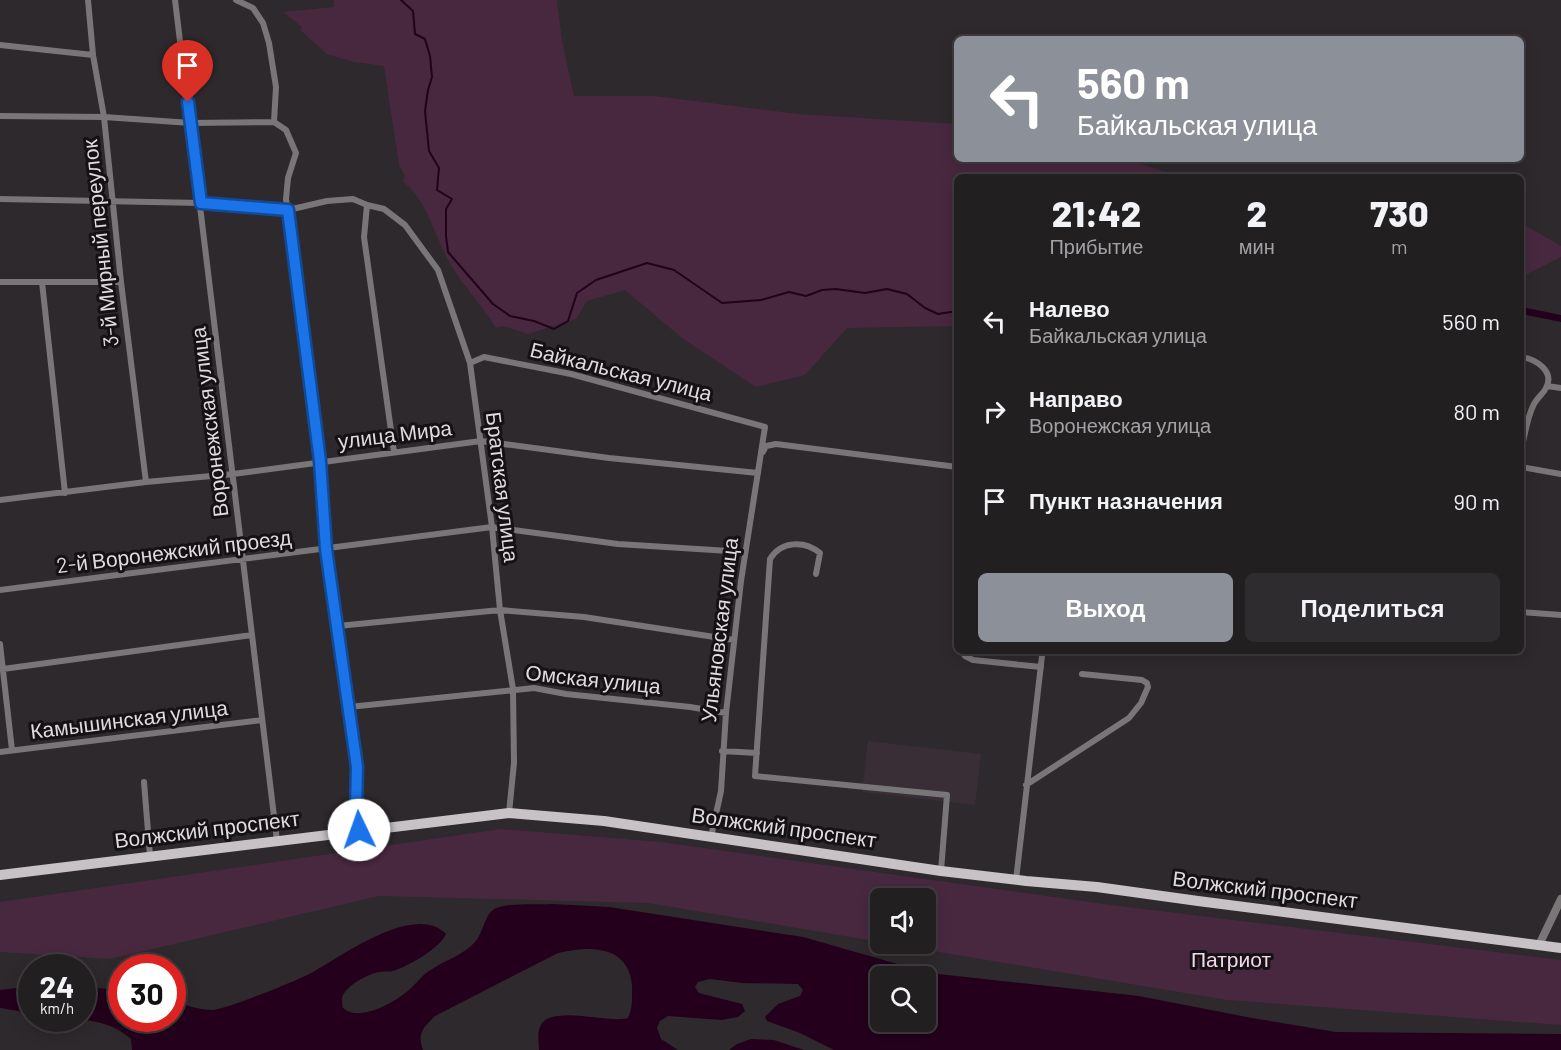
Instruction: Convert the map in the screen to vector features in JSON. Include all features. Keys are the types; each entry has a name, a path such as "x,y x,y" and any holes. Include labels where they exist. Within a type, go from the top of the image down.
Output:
{"main road":[{"name":"Волжский проспект","path":"0,875 509,813 604,821 940,871 1097,886 1198,902 1561,948"}],"street":[{"name":"3-й Мирный переулок","path":"88,0 93,55 104,117 121,282 146,482"},
{"name":"Воронежская улица","path":"175,0 277,841"},
{"path":"236,0 253,8 263,23 269,43 276,87 274,122"},
{"path":"0,45 93,55"},
{"path":"0,116 104,117 191,123 274,122 286,130 296,153 288,178 286,200 320,461 326,549 357,767 356,810 359,830"},
{"path":"0,199 201,203 288,210 327,201 353,199 367,205 364,237 394,452"},
{"name":"Братская улица","path":"367,205 384,209 397,218 438,270 470,363 492,527 500,610 513,688 514,763 509,813"},
{"path":"0,282 121,282"},
{"path":"42,282 64,493"},
{"name":"Байкальская улица","path":"470,363 484,357 571,374 765,427"},
{"path":"1524,358 1539,363 1548,375 1547,386 1534,404 1524,439"},
{"path":"1547,386 1561,388"},
{"name":"Ульяновская улица","path":"711,837 721,791 722,751 734,640 765,427"},
{"name":"улица Мира","path":"0,500 233,474 481,441 609,458 758,473"},
{"path":"761,454 766,446 776,444 954,467"},
{"path":"1524,468 1561,474"},
{"name":"2-й Воронежский проезд","path":"0,590 492,527 618,544 745,552"},
{"path":"816,574 820,554 812,547 796,544 782,546 775,550 770,559 755,776 947,795 940,871"},
{"path":"338,626 500,610 584,617 734,640"},
{"path":"1524,612 1561,615"},
{"path":"3,669 252,635"},
{"path":"0,644 12,750"},
{"path":"964,654 973,660 1041,667"},
{"path":"1016,880 1042,656"},
{"path":"1026,785 1129,718 1142,703 1148,687 1147,683 1142,680 1082,674"},
{"name":"Омская улица","path":"349,706 513,688 534,688 566,694 726,713"},
{"name":"Камышинская улица","path":"0,752 262,720"},
{"path":"722,751 757,753"},
{"path":"144,782 150,856"},
{"path":"1539,945 1561,899"}],"shaded area":[{"path":"1524,308 1561,315 1561,322 1524,315"},
{"path":"868,741 981,754 975,805 862,792"},
{"path":"552,904 609,907 803,937 904,966 870,966 870,1032 936,1032 936,974 1139,996 1336,1032 1561,1034 1561,1050 834,1050 800,1033 767,1021 765,1017 778,1004 800,996 803,990 798,984 743,983 710,979 698,982 695,987 699,993 742,1004 745,1011 738,1017 722,1020 668,1016 660,1021 657,1028 661,1039 678,1050 539,1050 540,1027 546,1020 555,1016 628,1018 632,998 629,972 615,955 594,949 558,953 435,1016 422,1031 423,1050 132,1050 131,1039 121,1032 186,1032 186,1005 213,1010 233,1005 305,976 379,935 398,928 416,924 433,926 446,934 431,951 415,961 393,971 369,975 348,989 342,998 343,1008 350,1012 367,1012 377,1009 409,990 435,967 470,947 478,938 490,912 498,907"},
{"path":"18,988 18,1011 0,1008 0,990"},
{"path":"96,988 108,989 108,1026 96,1022"},
{"path":"751,1039 774,1040 804,1050 729,1050"}],"green space":[{"path":"334,0 557,0 562,41 574,96 655,96 798,114 954,124 954,162 1134,162 1172,174 954,174 954,326 847,328 805,375 756,387 682,338 625,290 587,301 576,319 528,334 503,326 496,328 446,257 419,199 403,182 405,176 399,165 384,66 354,62 327,54 300,30 302,27 283,12 334,7"},
{"path":"1524,225 1561,246 1561,257 1524,276"},
{"name":"Патриот","path":"501,829 661,842 1111,905 1561,960 1561,1025 1227,1000 936,952 936,888 870,888 870,940 649,903 379,896 131,954 108,954 108,959 96,958 96,954 0,952 0,902"}],"waterway":[{"path":"401,0 413,11 415,34 425,39 430,56 432,77 425,111 429,151 439,168 437,190 452,199 446,209 448,252 493,304 510,316 534,321 554,329 568,321 577,293 596,280 647,263 674,270 722,303 761,300 789,292 806,296 822,290 836,289 865,293 887,289 907,294 925,308 938,314 954,311"}],"route":[{"path":"188,102 201,203 288,210 320,461 326,549 357,767 356,810 359,830"}]}
